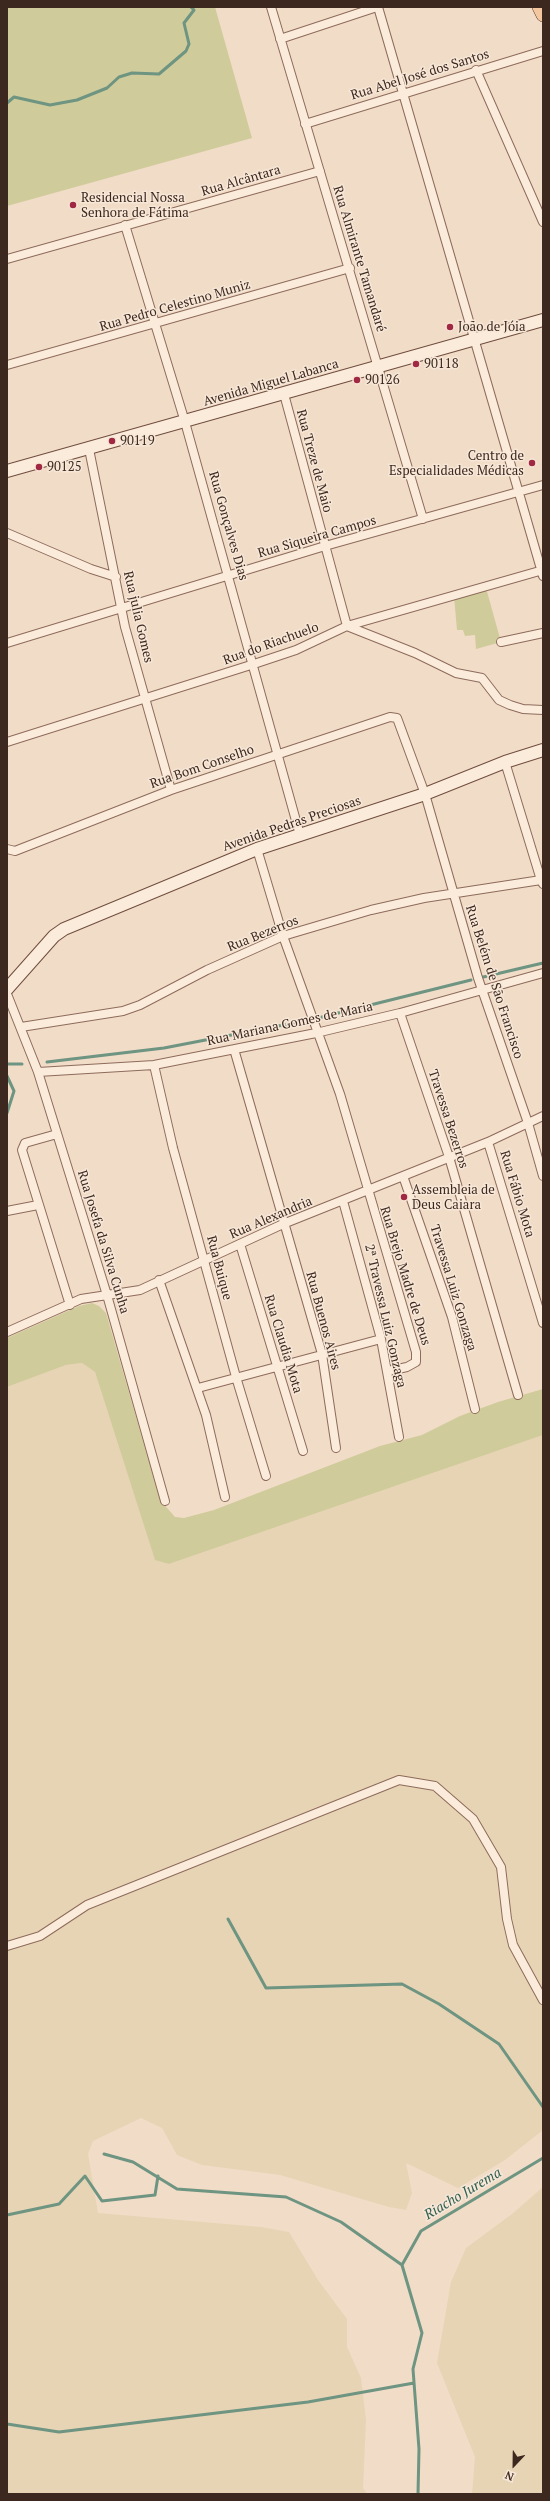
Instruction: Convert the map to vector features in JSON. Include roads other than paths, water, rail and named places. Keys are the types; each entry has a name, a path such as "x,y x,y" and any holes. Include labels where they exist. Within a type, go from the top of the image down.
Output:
{"main road":[{"path":"539,7 543,14"},
{"name":"Avenida Miguel Labanca","path":"7,471 543,320"},
{"name":"Avenida Pedras Preciosas","path":"7,989 54,936 64,929 257,849 425,794 505,762 543,750"}],"street":[{"name":"Rua Almirante Tamandaré","path":"271,7 305,124 380,367 423,519"},
{"path":"280,39 377,7 542,573"},
{"name":"Rua Abel José dos Santos","path":"305,124 476,70 543,51"},
{"path":"476,70 543,222"},
{"name":"Rua Alcântara","path":"7,258 320,171"},
{"name":"Rua Gonçalves Dias","path":"125,225 154,325 185,422 229,575 300,836"},
{"name":"Rua Pedro Celestino Muniz","path":"7,365 154,325 350,268"},
{"name":"Rua Treze de Maio","path":"284,394 347,626"},
{"name":"Rua julia Gomes","path":"89,448 122,608 171,790"},
{"name":"Rua Siqueira Campos","path":"7,644 325,546 543,485"},
{"path":"7,533 91,569 116,576"},
{"name":"Rua do Riachuelo","path":"7,742 296,650 347,626 542,573"},
{"path":"347,626 415,653 456,674 482,678 499,700 510,705 523,709 543,710"},
{"path":"501,642 543,632"},
{"name":"Rua Bom Conselho","path":"11,850 171,790 277,754 390,717 399,720"},
{"name":"Rua Belém de São Francisco","path":"399,720 425,794 452,893 482,990 528,1123 543,1176"},
{"path":"505,762 542,884"},
{"path":"257,849 283,936 316,1033 340,1094 367,1191"},
{"name":"Rua Bezerros","path":"21,1027 123,1011 140,1005 207,970 283,936 371,910 452,893 542,884"},
{"name":"Rua Mariana Gomes de Maria","path":"38,1072 154,1065 316,1033 400,1013 543,973"},
{"name":"Rua Josefa da Silva Cunha","path":"7,994 38,1072 107,1295 165,1501"},
{"name":"Travessa Bezerros","path":"400,1013 449,1156 518,1395"},
{"name":"Rua Buenos Aires","path":"234,1049 322,1354 336,1448"},
{"name":"Rua Buique","path":"154,1065 162,1110 236,1377 266,1476"},
{"name":"Rua Alexandria","path":"7,1332 81,1299 133,1292 284,1224 449,1156 488,1142 543,1116"},
{"path":"57,1134 25,1143 22,1147 38,1205 70,1305"},
{"name":"Rua Fábio Mota","path":"488,1142 543,1323"},
{"name":"Travessa Luiz Gonzaga","path":"403,1176 452,1317 476,1409"},
{"name":"Rua Brejo Madre de Deus","path":"367,1191 416,1352 416,1362 408,1367 388,1371"},
{"name":"2ª Travessa Luiz Gonzaga","path":"343,1200 381,1339 399,1437"},
{"path":"7,1212 38,1205"},
{"name":"Rua Claudia Mota","path":"240,1244 303,1451"},
{"path":"159,1280 198,1388 206,1415 225,1498"},
{"path":"198,1388 381,1339"},
{"path":"7,1946 40,1936 87,1905 399,1780 435,1786 473,1819 501,1867 507,1919 513,1945 543,2000"}],"waterway":[{"path":"7,103 14,97 50,105 77,100 107,88 119,77 132,73 159,74 186,51 189,44 184,23 194,10 191,7"},
{"path":"479,978 543,963"},
{"path":"318,1018 471,980"},
{"path":"47,1062 164,1048 304,1021"},
{"path":"7,1064 22,1064"},
{"path":"7,1076 14,1091 7,1113"},
{"path":"228,1919 266,1988 402,1984 439,2004 499,2044 543,2107"},
{"path":"104,2154 133,2162 177,2189 286,2197 341,2222 402,2265"},
{"name":"Riacho Jurema","path":"418,2494 419,2449 413,2369 422,2333 402,2265 421,2231 543,2158"},
{"path":"7,2215 59,2204 85,2176 102,2201 155,2195 158,2176"},
{"path":"7,2424 59,2432 308,2402 414,2383"}],"place":[{"name":"Residencial Nossa Senhora de Fátima","path":"73,205"},
{"name":"João de Jóia","path":"450,327"},
{"name":"90118","path":"416,364"},
{"name":"90126","path":"357,380"},
{"name":"90119","path":"112,441"},
{"name":"Centro de Especialidades Médicas","path":"532,463"},
{"name":"90125","path":"39,467"},
{"name":"Assembleia de Deus Caiara","path":"404,1197"}]}
